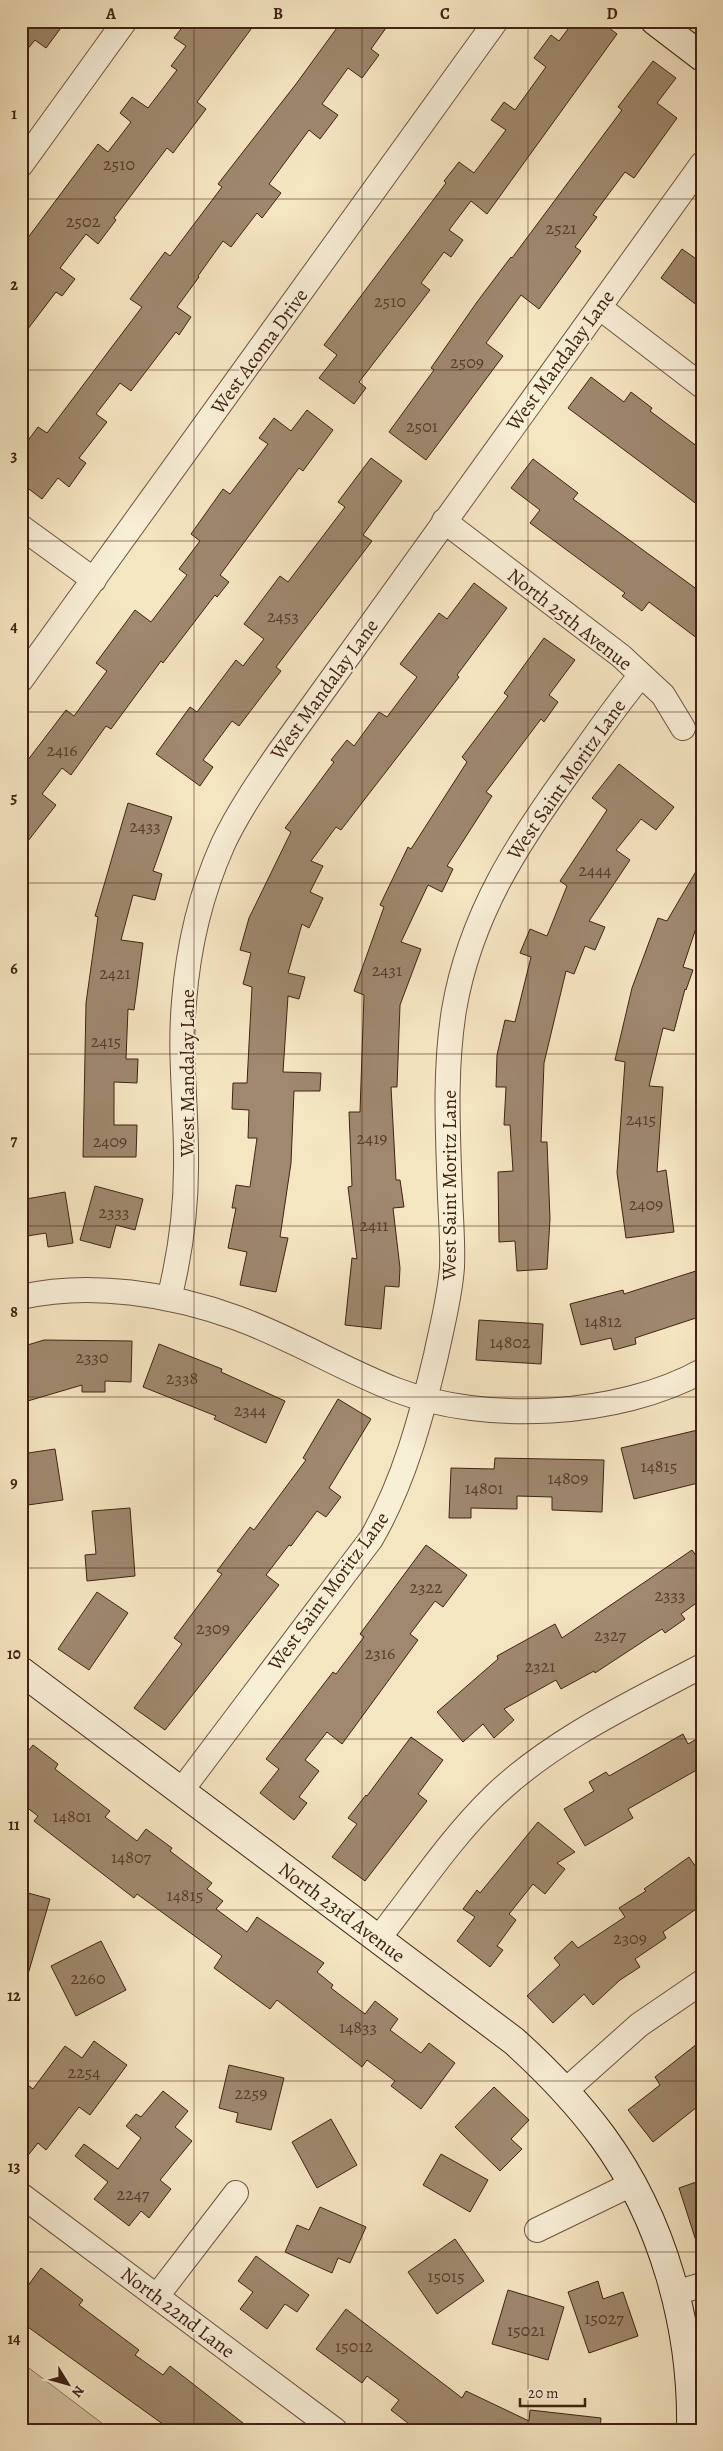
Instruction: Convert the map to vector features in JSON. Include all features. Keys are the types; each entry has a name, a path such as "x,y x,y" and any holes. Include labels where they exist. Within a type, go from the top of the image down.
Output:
{"street":[{"path":"21,165 125,21"},
{"name":"West Acoma Drive","path":"21,680 496,21"},
{"path":"655,21 702,57"},
{"name":"West Mandalay Lane","path":"169,1299 181,1244 185,1197 182,1057 184,1002 192,942 208,886 223,844 258,782 702,164"},
{"path":"599,307 702,386"},
{"name":"North 25th Avenue","path":"444,521 621,656 663,695 683,728"},
{"path":"21,527 94,580"},
{"name":"West Saint Moritz Lane","path":"181,1791 371,1539 388,1510 406,1464 424,1398 446,1308 452,1267 448,1098 454,1012 460,980 487,905 511,855 534,819 641,675"},
{"path":"21,1297 82,1291 123,1293 198,1305 239,1319 374,1380 424,1398 468,1406 522,1411 587,1408 646,1394 687,1379 702,1371"},
{"path":"378,1939 460,1833 493,1797 515,1778 557,1747 702,1666"},
{"name":"North 23rd Avenue","path":"21,1670 514,2041 565,2091 603,2137 632,2184 656,2238 675,2293 688,2363 691,2430"},
{"path":"565,2091 639,2025 702,1982"},
{"path":"537,2230 632,2184"},
{"path":"157,2296 236,2193"},
{"name":"North 22nd Lane","path":"21,2195 335,2430"},
{"path":"675,2293 702,2285"}],"shaded area":[{"path":"21,2362 111,2430 21,2430"}],"building":[{"path":"21,21 66,21 46,48 35,40 21,57"},
{"path":"187,21 257,21 197,102 206,109 173,153 167,148 114,218 116,220 98,244 86,234 60,268 75,279 62,296 56,292 21,338 21,247 98,144 108,152 131,122 120,113 132,97 148,108 177,70 171,66 186,46 174,38"},
{"path":"342,21 391,21 371,49 379,55 362,78 348,68 322,104 338,115 320,139 309,130 283,165 269,184 281,193 262,218 257,213 231,247 223,241 177,307 191,317 179,335 176,332 131,391 120,383 96,414 107,422 79,458 86,463 69,487 58,478 42,499 21,483 21,450 38,427 47,433 142,307 130,299 165,252 170,256 222,187 218,184 296,84"},
{"path":"574,21 600,21 617,34 487,214 471,201 449,230 463,240 451,257 444,252 421,283 430,290 359,382 366,388 354,404 319,378 337,355 324,345 446,183 444,181 459,162 474,173 506,130 491,120 504,102 515,110 546,67 534,58 551,35 559,41"},
{"path":"653,61 676,78 657,103 677,118 634,178 625,172 593,215 597,217 575,247 581,251 539,309 521,295 486,343 503,356 426,460 389,432 434,370 431,368 477,302 622,110 618,107"},
{"path":"682,249 702,263 702,309 661,278"},
{"path":"591,377 624,402 631,392 652,408 650,411 702,450 702,508 568,408"},
{"path":"307,410 333,430 303,471 299,468 220,575 229,582 217,597 215,595 163,663 161,661 111,729 106,726 71,775 62,768 42,794 56,805 21,850 21,769 66,710 74,716 107,671 96,663 135,610 151,622 187,575 179,569 200,541 191,534 223,489 230,494 268,444 259,438 274,418 291,431"},
{"path":"371,458 402,481 363,535 372,541 276,667 281,671 239,726 232,721 203,760 213,767 200,786 156,754 190,707 197,712 236,660 243,666 264,639 244,624 280,576 288,582 345,507 338,502"},
{"path":"533,459 578,493 573,499 702,593 702,642 649,602 642,611 622,596 625,593 530,523 540,510 511,488"},
{"path":"474,583 507,608 457,675 459,677 341,830 336,827 311,861 323,866 310,892 323,898 309,928 302,924 288,973 305,977 299,999 288,996 283,1072 321,1073 320,1091 294,1091 291,1163 280,1237 288,1238 276,1292 240,1285 247,1252 228,1248 236,1208 232,1208 236,1185 250,1187 257,1138 248,1138 249,1110 232,1109 233,1083 247,1083 252,987 243,984 251,953 240,950 249,918 291,832 285,828 334,762 331,760 347,740 354,746 379,712 387,717 417,677 400,664 439,613 447,619"},
{"path":"544,638 575,660 549,695 558,702 544,722 541,719 486,792 492,796 447,866 453,869 442,892 428,885 401,942 421,949 400,1005 397,1087 391,1087 396,1180 400,1180 404,1207 393,1208 400,1268 399,1287 385,1286 381,1329 345,1325 352,1258 357,1259 348,1187 352,1186 349,1112 360,1112 364,995 354,991 384,907 380,905 408,847 411,849 467,762 462,757 508,696 504,693"},
{"path":"619,764 674,807 656,830 641,819 616,850 630,860 589,921 605,927 595,950 585,946 574,974 566,971 544,1063 541,1142 547,1142 550,1219 547,1269 517,1271 515,1241 499,1242 498,1172 513,1171 510,1125 504,1125 506,1087 496,1087 497,1055 505,1020 515,1022 531,957 520,953 530,929 547,936 567,886 560,881 607,810 592,798"},
{"path":"128,803 172,817 153,871 162,874 155,900 133,895 121,940 143,943 134,1010 128,1009 126,1059 138,1059 137,1083 114,1082 114,1125 137,1125 136,1157 83,1157 86,1003 98,917 95,916"},
{"path":"702,861 702,910 683,967 693,970 685,989 674,1031 663,1028 649,1086 663,1087 657,1172 666,1170 674,1232 626,1238 617,1173 625,1062 615,1060 632,988 658,918 667,921"},
{"path":"95,1186 143,1199 135,1230 116,1225 110,1248 80,1240"},
{"path":"65,1192 73,1243 48,1247 46,1233 21,1237 21,1200"},
{"path":"699,1270 702,1280 702,1316 635,1338 636,1344 614,1350 611,1338 581,1345 570,1304 623,1290 624,1294"},
{"path":"479,1320 543,1324 541,1364 476,1360"},
{"path":"44,1340 132,1341 131,1382 105,1381 105,1392 82,1392 82,1385 21,1403 21,1347"},
{"path":"159,1344 222,1369 221,1372 285,1401 266,1443 214,1419 216,1416 143,1387"},
{"path":"338,1399 371,1419 329,1488 341,1497 326,1517 317,1511 266,1575 279,1585 165,1730 134,1708 182,1644 174,1638 222,1574 217,1571 250,1527 254,1530 306,1460 303,1458"},
{"path":"702,1429 702,1482 634,1499 621,1448"},
{"path":"55,1449 63,1500 21,1506 21,1454"},
{"path":"495,1458 604,1460 602,1512 552,1510 552,1497 517,1496 517,1509 471,1508 471,1518 449,1518 451,1468 494,1469"},
{"path":"130,1508 135,1576 87,1581 85,1555 96,1554 92,1511"},
{"path":"426,1545 467,1575 443,1607 435,1601 410,1634 418,1640 342,1744 327,1732 305,1760 319,1771 299,1797 307,1803 294,1820 260,1793 279,1769 266,1759 333,1672 336,1674 364,1637 360,1634"},
{"path":"692,1550 702,1564 702,1599 681,1614 685,1619 665,1633 662,1629 595,1673 594,1671 561,1689 556,1680 504,1709 514,1720 494,1738 483,1724 463,1742 437,1712 498,1659 497,1656 555,1624 562,1638"},
{"path":"97,1592 128,1613 89,1670 58,1649"},
{"path":"683,1734 688,1744 702,1736 702,1767 628,1809 633,1818 585,1846 564,1809 594,1791 589,1782 606,1772 609,1776"},
{"path":"411,1737 443,1760 418,1794 427,1801 365,1881 332,1857 357,1824 348,1818"},
{"path":"33,1745 58,1764 55,1769 110,1811 105,1817 137,1841 146,1829 172,1848 170,1851 212,1883 207,1889 223,1901 216,1909 247,1932 257,1917 324,1963 317,1972 333,1985 331,1988 365,2014 375,2001 398,2019 390,2030 421,2053 429,2043 455,2063 421,2109 391,2086 395,2081 367,2060 362,2067 277,2000 270,2009 214,1968 222,1956 137,1894 134,1898 34,1821 38,1816 21,1803 21,1760"},
{"path":"538,1822 575,1852 557,1863 565,1869 545,1894 533,1884 509,1914 516,1920 497,1946 503,1950 490,1967 457,1941 475,1917 463,1909 477,1890 480,1893"},
{"path":"689,1857 702,1876 702,1905 663,1932 666,1938 635,1959 640,1967 620,1980 593,2005 584,1994 553,2023 527,1996 560,1965 554,1958 572,1941 578,1948 625,1917 619,1908 646,1891 644,1889"},
{"path":"21,1891 50,1899 26,1981 21,1981"},
{"path":"101,1941 126,1990 76,2016 51,1966"},
{"path":"702,2040 702,2103 653,2142 628,2110 660,2085 655,2077"},
{"path":"94,2041 127,2065 90,2115 79,2107 46,2150 38,2143 21,2164 21,2080 33,2089 65,2046 82,2058"},
{"path":"229,2065 284,2078 271,2130 236,2122 238,2113 219,2108"},
{"path":"494,2087 529,2120 511,2139 522,2149 500,2171 455,2127"},
{"path":"163,2091 188,2111 175,2127 192,2141 160,2180 171,2189 149,2218 141,2211 129,2226 94,2199 108,2182 75,2156 84,2144 118,2169 141,2138 126,2126 136,2114 141,2117"},
{"path":"331,2119 357,2165 317,2188 292,2142"},
{"path":"441,2154 488,2180 470,2212 423,2185"},
{"path":"702,2180 702,2246 698,2247 679,2188"},
{"path":"320,2207 366,2227 350,2263 338,2258 332,2273 285,2252 297,2225 309,2230"},
{"path":"455,2239 484,2281 437,2314 408,2272"},
{"path":"256,2256 309,2295 297,2312 285,2304 267,2329 240,2309 253,2292 238,2281"},
{"path":"41,2268 83,2300 79,2305 139,2350 135,2355 163,2375 170,2366 252,2430 171,2430 21,2322 21,2295"},
{"path":"598,2281 603,2299 623,2292 638,2336 589,2353 568,2292"},
{"path":"508,2290 564,2307 548,2360 492,2344"},
{"path":"346,2309 462,2398 466,2391 529,2421 530,2410 601,2418 600,2430 417,2430 391,2410 399,2400 367,2376 362,2383 316,2349"}]}
